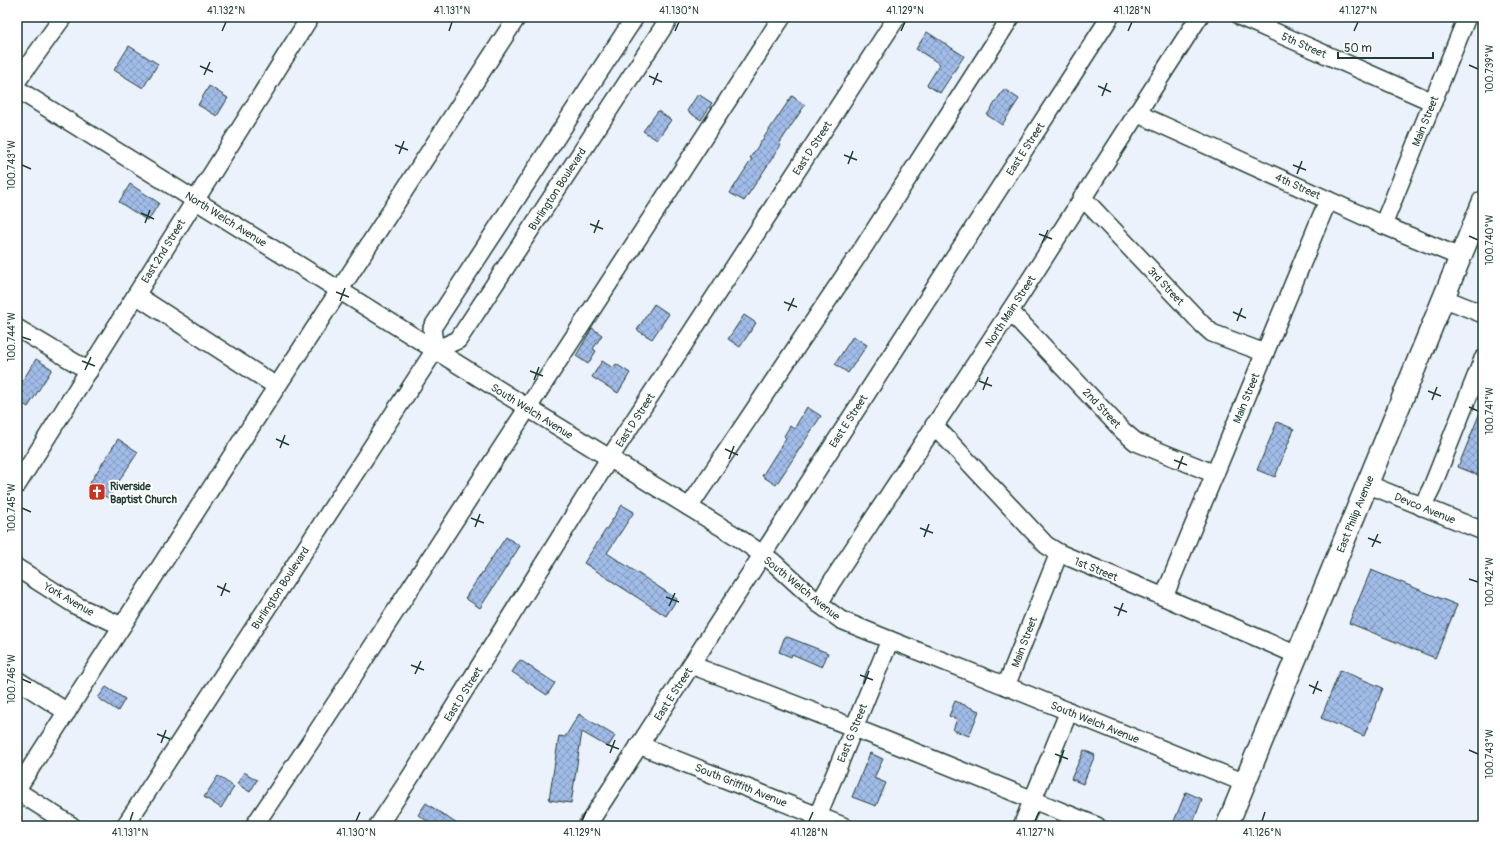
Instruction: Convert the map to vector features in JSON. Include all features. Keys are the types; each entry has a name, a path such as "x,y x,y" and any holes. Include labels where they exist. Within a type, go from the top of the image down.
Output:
{"main road":[{"name":"East Philip Avenue","path":"1227,826 1483,202"}],"street":[{"path":"18,90 63,17"},
{"name":"East 2nd Street","path":"17,485 310,17"},
{"path":"72,826 17,790 276,386 340,290 516,17"},
{"path":"435,350 432,328 635,17"},
{"name":"Burlington Boulevard","path":"125,826 435,350 458,340 670,17"},
{"path":"254,826 782,17"},
{"name":"East D Street","path":"378,826 411,776 609,459 897,17"},
{"path":"689,507 865,245 1012,17"},
{"name":"East E Street","path":"590,825 691,664 1110,17"},
{"name":"North Main Street","path":"819,604 831,583 1010,311 1199,17"},
{"name":"5th Street","path":"1241,17 1432,102"},
{"name":"Main Street","path":"1383,225 1467,17"},
{"name":"North Welch Avenue","path":"18,90 435,350"},
{"name":"4th Street","path":"1136,113 1383,225 1460,257"},
{"name":"3rd Street","path":"1082,197 1212,333 1265,353"},
{"name":"Main Street","path":"1164,597 1328,200"},
{"path":"136,295 276,386"},
{"path":"1443,298 1483,314"},
{"name":"2nd Street","path":"1010,311 1123,431 1136,442 1215,474"},
{"path":"17,328 88,371"},
{"name":"South Welch Avenue","path":"435,350 609,459 736,536 773,562 819,604 841,620 1245,783"},
{"path":"1422,507 1432,487 1483,359"},
{"name":"1st Street","path":"934,425 1046,545 1058,553 1297,655"},
{"name":"Devco Avenue","path":"1367,484 1483,531"},
{"name":"Main Street","path":"1006,686 1058,553"},
{"name":"York Avenue","path":"17,568 77,606 122,626"},
{"name":"East G Street","path":"816,821 890,640"},
{"path":"691,664 807,708 1097,826"},
{"path":"17,680 67,712"},
{"path":"1022,826 1069,711"},
{"name":"South Griffith Avenue","path":"639,745 816,821 843,826"}],"building":[{"path":"927,32 964,56 940,93 927,85 940,64 916,49"},
{"path":"129,46 158,64 143,88 114,70"},
{"path":"209,86 228,98 217,116 198,105"},
{"path":"1004,89 1019,99 1002,125 987,115"},
{"path":"698,94 712,103 701,120 687,111"},
{"path":"792,96 805,105 744,201 730,193 752,159 750,158"},
{"path":"658,111 671,120 657,140 643,131"},
{"path":"130,184 159,203 148,221 119,202"},
{"path":"654,304 669,314 652,339 637,330"},
{"path":"744,315 756,323 740,347 728,339"},
{"path":"592,328 602,335 593,349 596,351 588,364 576,356"},
{"path":"853,336 867,345 848,373 835,364"},
{"path":"36,359 52,369 28,407 17,400 17,390"},
{"path":"602,361 613,368 616,364 630,373 618,393 592,377"},
{"path":"1483,405 1483,477 1458,467"},
{"path":"807,407 821,416 776,485 762,476 786,438 784,436 790,426 794,429"},
{"path":"1277,422 1294,429 1275,477 1257,470"},
{"path":"118,439 138,452 108,498 88,486"},
{"path":"622,505 634,512 607,553 677,599 666,616 584,563"},
{"path":"506,537 520,546 480,608 465,598"},
{"path":"1371,570 1457,605 1435,658 1349,623"},
{"path":"785,636 828,653 822,667 792,654 791,657 779,652"},
{"path":"520,660 555,683 547,695 512,672"},
{"path":"1340,670 1383,688 1364,736 1321,718"},
{"path":"106,687 125,699 118,711 98,698"},
{"path":"955,701 979,711 969,736 953,730 957,719 949,716"},
{"path":"579,714 615,736 608,747 582,732 571,803 549,800 559,736 565,737"},
{"path":"1084,750 1095,755 1083,784 1071,779"},
{"path":"870,753 883,759 874,778 886,783 876,806 852,797"},
{"path":"244,772 257,780 250,792 237,784"},
{"path":"218,776 234,787 221,808 204,797"},
{"path":"1186,792 1202,799 1192,826 1172,826"},
{"path":"426,803 460,826 435,826 418,815"}],"place":[{"name":"Riverside Baptist Church","path":"97,492"}]}
